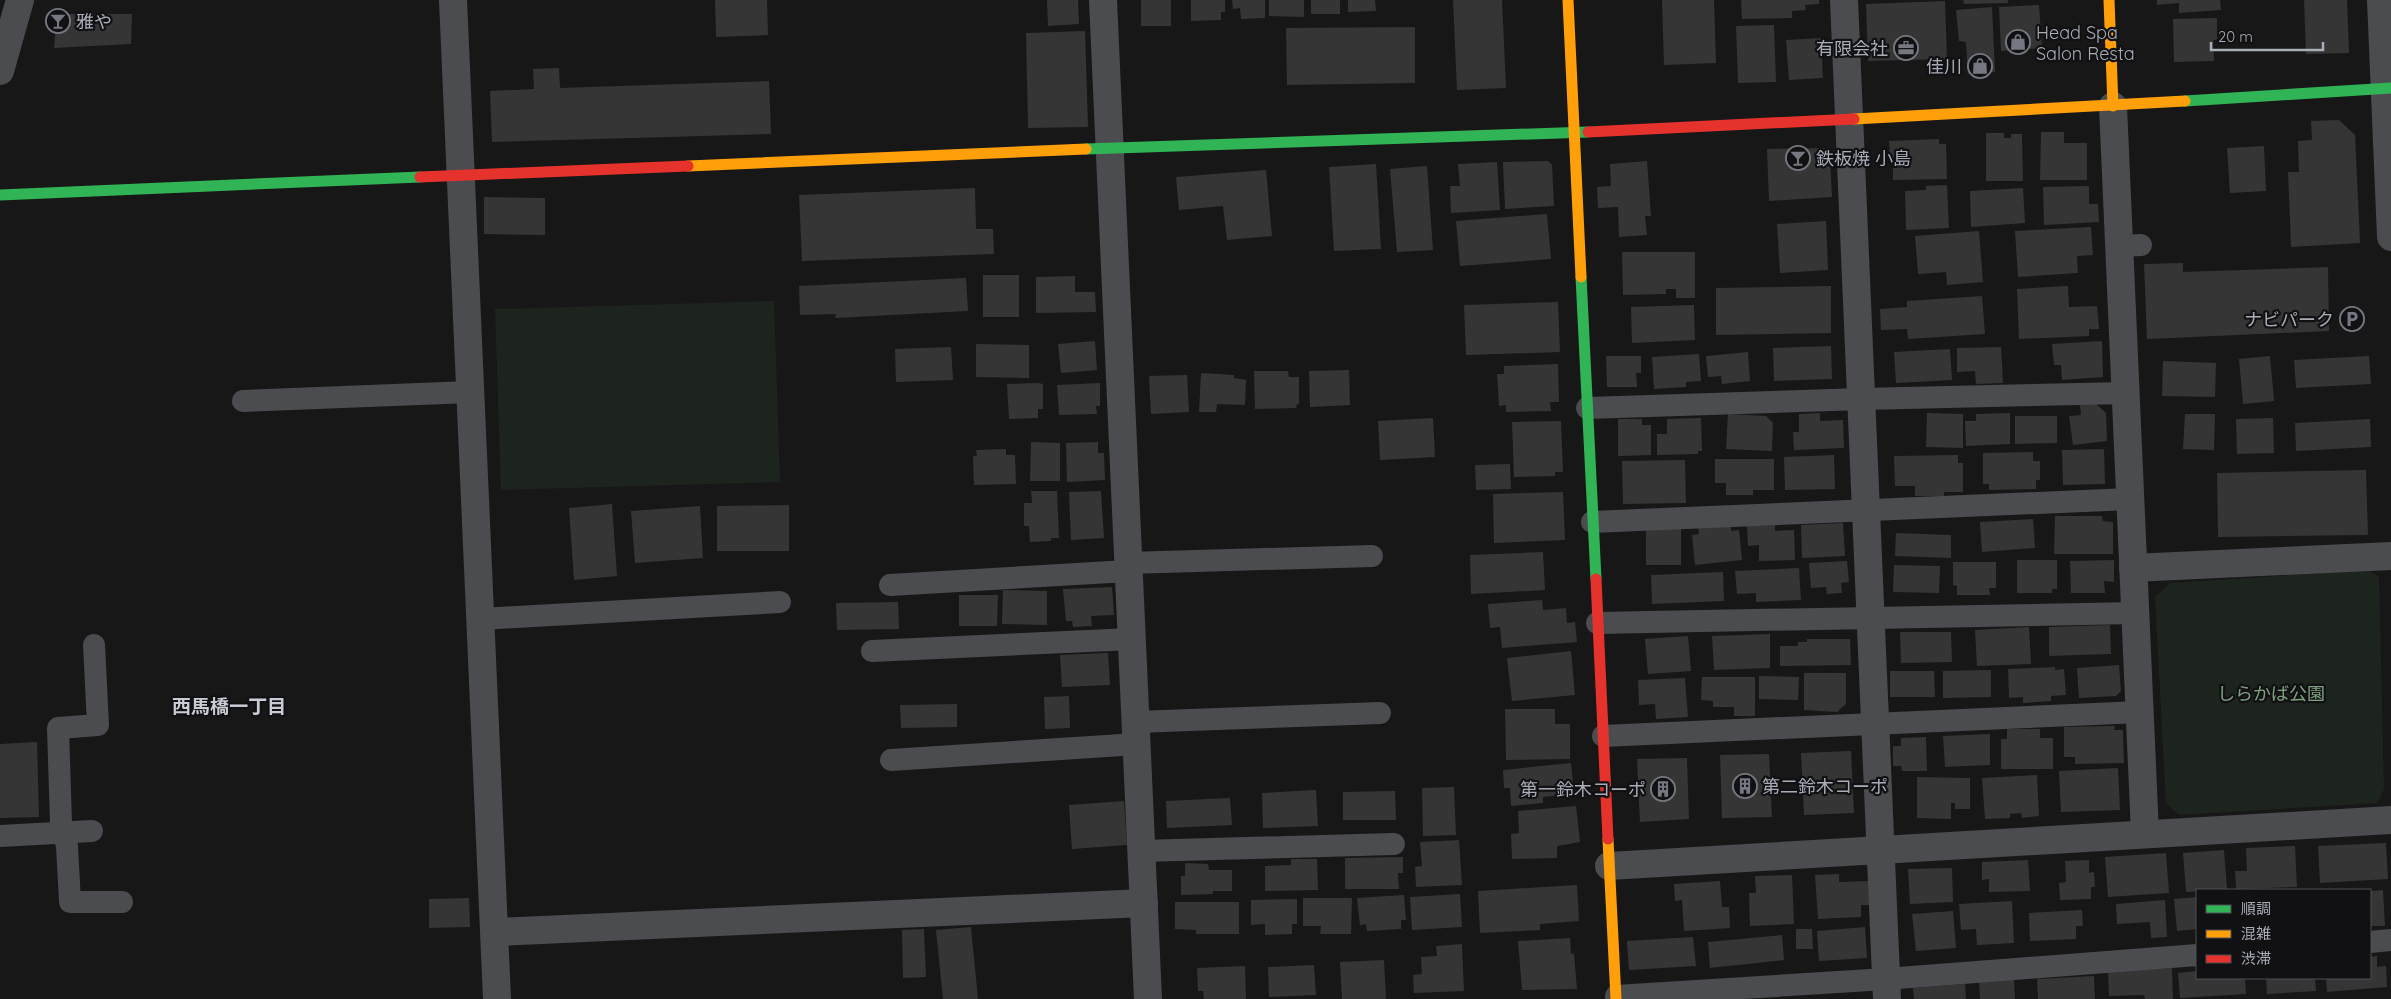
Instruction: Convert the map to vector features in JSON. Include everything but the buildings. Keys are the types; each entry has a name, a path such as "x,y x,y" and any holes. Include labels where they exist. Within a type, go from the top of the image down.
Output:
{"street":[{"path":"0,71 20,0"},
{"path":"453,0 497,999"},
{"path":"1102,0 1148,999"},
{"path":"1568,0 1616,998"},
{"path":"1844,0 1887,989"},
{"path":"2109,0 2113,106 2130,245 2126,393 2146,834"},
{"path":"2381,0 2388,89 2391,237"},
{"path":"0,195 1108,148 1574,133 2113,106 2388,89"},
{"path":"2133,568 2391,556"},
{"path":"1609,866 2391,820"},
{"path":"495,932 1144,903"}],"lane":[{"path":"243,401 470,392"},
{"path":"1587,408 2126,393"},
{"path":"1592,522 2130,499"},
{"path":"890,585 1128,567 1372,556"},
{"path":"480,619 780,602"},
{"path":"1597,623 2135,613"},
{"path":"872,651 1132,639"},
{"path":"94,645 98,725 58,728 61,823 67,846 70,902 122,902"},
{"path":"1603,736 2140,712"},
{"path":"892,760 1136,733 1380,713"},
{"path":"0,836 92,831"},
{"path":"1142,851 1394,844"},
{"path":"2371,942 2391,940"},
{"path":"1616,998 1887,989 2196,955"}],"green space":[{"path":"774,301 780,482 501,490 495,309"},
{"name":"しらかば公園","path":"2368,570 2379,577 2384,789 2377,803 2179,815 2166,803 2155,597 2170,583"}],"traffic: fast":[{"path":"2185,101 2391,88"},
{"path":"1086,149 1588,132"},
{"path":"0,195 420,177"},
{"path":"1581,277 1596,579"}],"traffic: slow":[{"path":"1568,0 1581,277"},
{"path":"2109,0 2113,106"},
{"path":"1854,119 2185,101"},
{"path":"688,166 1086,149"},
{"path":"1608,839 1616,999"}],"traffic: jam":[{"path":"1588,132 1854,119"},
{"path":"420,177 688,166"},
{"path":"1596,579 1608,839"}],"place":[{"name":"雅や","path":"58,21"},
{"name":"Head Spa Salon Resta","path":"2018,42"},
{"name":"有限会社","path":"1906,48"},
{"name":"佳川","path":"1980,66"},
{"name":"鉄板焼 小島","path":"1798,158"},
{"name":"ナビパーク","path":"2352,319"},
{"name":"第二鈴木コーポ","path":"1745,786"},
{"name":"第一鈴木コーポ","path":"1663,789"}],"district":[{"name":"西馬橋一丁目","path":"229,706"}]}
